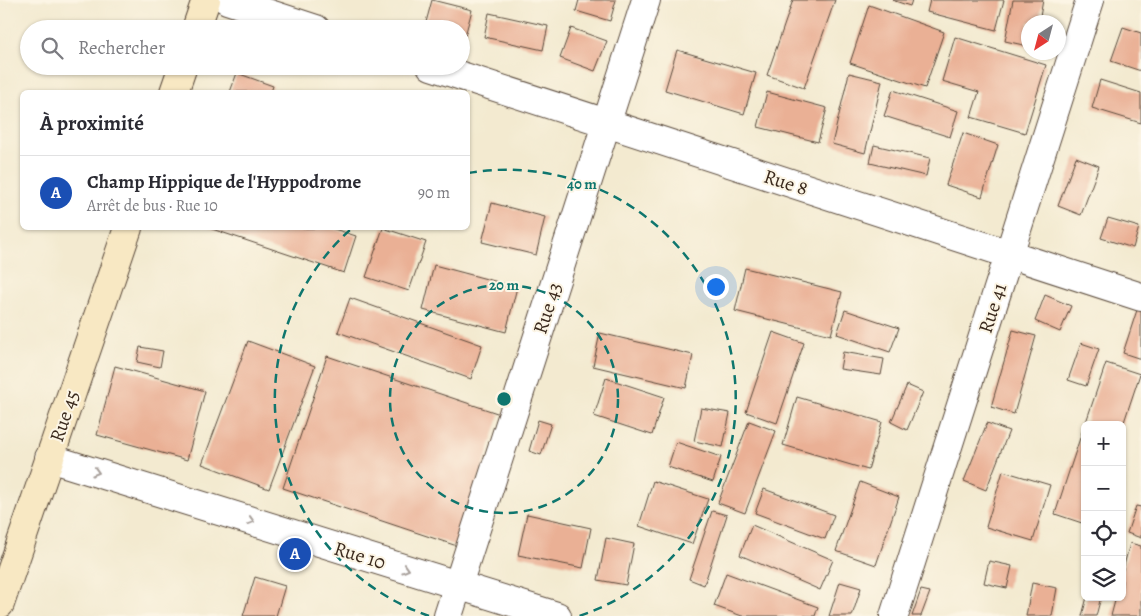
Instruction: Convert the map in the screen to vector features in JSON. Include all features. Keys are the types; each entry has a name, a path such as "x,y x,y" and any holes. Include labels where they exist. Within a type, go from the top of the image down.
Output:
{"street":[{"path":"199,20 206,0"},
{"path":"227,0 288,20"},
{"name":"Rue 43","path":"448,616 646,0"},
{"name":"Rue 41","path":"894,616 1090,0"},
{"path":"175,90 180,75"},
{"name":"Rue 8","path":"460,75 1141,297"},
{"name":"Rue 45","path":"0,604 127,230"},
{"name":"Rue 10","path":"50,458 557,616"}],"building":[{"path":"432,0 472,10 469,20 427,20"},
{"path":"579,0 616,0 610,21 576,11"},
{"path":"793,0 835,0 804,88 767,75"},
{"path":"892,0 912,0 910,6"},
{"path":"930,0 1004,0 996,30 927,12"},
{"path":"1013,0 1043,0 1040,15 1021,15 1021,44 1005,41"},
{"path":"869,5 944,32 925,88 850,63"},
{"path":"489,13 548,26 543,50 484,37"},
{"path":"1123,27 1141,33 1141,71 1111,61"},
{"path":"571,28 607,41 595,71 560,58"},
{"path":"955,37 1021,57 1021,60 1030,60 1046,65 1025,133 971,117 979,92 942,81"},
{"path":"677,50 756,73 744,114 665,90"},
{"path":"849,73 882,81 865,153 832,144"},
{"path":"236,75 243,75 273,86 272,90 231,90"},
{"path":"1100,80 1141,93 1141,123 1092,108"},
{"path":"893,90 958,111 950,137 884,116"},
{"path":"767,92 827,108 818,142 758,127"},
{"path":"963,133 998,145 982,197 946,185"},
{"path":"874,145 930,158 926,176 870,163"},
{"path":"1076,157 1099,166 1081,215 1058,206"},
{"path":"492,203 545,217 536,255 482,242"},
{"path":"1108,218 1139,227 1133,248 1101,238"},
{"path":"215,230 337,230 356,236 344,273"},
{"path":"382,230 389,230 426,242 409,291 366,277"},
{"path":"434,265 517,287 506,332 423,310"},
{"path":"745,268 842,292 831,335 735,311"},
{"path":"1045,295 1071,306 1060,332 1035,321"},
{"path":"350,298 482,345 471,379 338,332"},
{"path":"845,310 899,328 890,352 837,334"},
{"path":"1137,310 1141,311 1141,359 1123,353"},
{"path":"1013,330 1036,336 1014,414 991,407"},
{"path":"773,332 804,343 777,423 746,412"},
{"path":"600,333 693,355 686,388 593,366"},
{"path":"248,341 315,366 269,489 202,464"},
{"path":"1081,343 1099,349 1086,386 1068,380"},
{"path":"140,347 163,351 160,367 137,362"},
{"path":"843,352 884,359 881,375 840,369"},
{"path":"327,356 500,414 457,546 283,488"},
{"path":"1106,363 1140,374 1124,421 1086,421"},
{"path":"115,366 205,391 187,460 97,435"},
{"path":"606,378 664,397 652,435 594,416"},
{"path":"907,385 923,392 907,430 891,422"},
{"path":"797,397 882,422 868,470 783,445"},
{"path":"701,408 730,413 723,447 694,441"},
{"path":"538,420 551,424 541,455 529,451"},
{"path":"749,421 776,431 745,513 718,503"},
{"path":"987,423 1009,431 986,490 964,481"},
{"path":"1081,435 1081,523 1055,514"},
{"path":"676,442 721,457 713,482 668,467"},
{"path":"1003,471 1050,485 1033,541 986,527"},
{"path":"653,481 708,499 692,544 639,526"},
{"path":"860,482 899,497 876,565 836,551"},
{"path":"764,489 834,515 825,539 755,513"},
{"path":"1136,506 1141,507 1141,538 1127,533"},
{"path":"712,511 727,515 704,585 689,579"},
{"path":"527,514 591,528 583,568 518,555"},
{"path":"752,525 833,560 820,590 740,555"},
{"path":"606,538 634,544 626,585 598,580"},
{"path":"1130,543 1141,546 1141,616 1111,616 1115,601 1126,601 1126,558"},
{"path":"989,561 1012,566 1007,588 984,583"},
{"path":"726,573 818,607 815,616 742,616 714,606"},
{"path":"255,577 285,586 276,616 243,616"},
{"path":"840,582 861,588 852,616 829,616"},
{"path":"1032,583 1057,588 1052,616 1026,616"},
{"path":"921,590 930,592 921,616 912,616"},
{"path":"1086,601 1100,601 1096,616 1082,616"}],"place":[{"name":"Champ Hippique de l'Hyppodrome","path":"295,554"}]}
